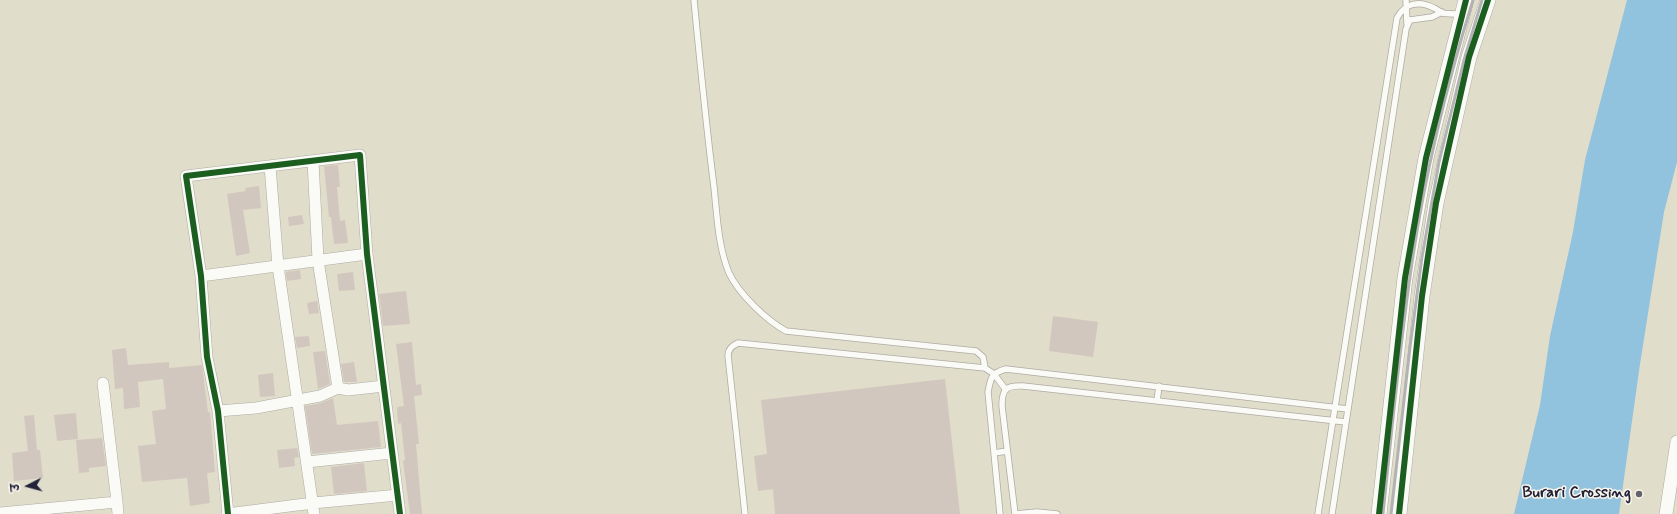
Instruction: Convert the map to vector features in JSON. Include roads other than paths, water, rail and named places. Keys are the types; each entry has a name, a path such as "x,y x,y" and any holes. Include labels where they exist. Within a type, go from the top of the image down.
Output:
{"main road":[{"path":"1399,514 1422,296 1436,203 1469,57 1488,0"},
{"path":"1379,514 1405,278 1426,158 1464,7"}],"street":[{"path":"398,495 313,509 228,514 218,411 207,357 201,276 186,176 360,156 367,254 398,495 400,514"},
{"path":"313,161 318,260 338,388"},
{"path":"270,166 278,266 313,509"},
{"path":"201,276 367,254"},
{"path":"103,383 118,514"},
{"path":"218,411 256,408 320,396 338,388 348,390 384,386"},
{"path":"1666,514 1677,442"},
{"path":"307,462 392,453"},
{"path":"0,513 117,502"}],"lane":[{"path":"694,0 706,120 722,253 730,274 737,286 749,301 778,327 786,331 976,351 983,356 985,368"},
{"path":"1332,514 1407,24 1406,0"},
{"path":"1318,514 1394,30 1400,11 1406,6 1418,3 1428,5 1442,12"},
{"path":"1407,24 1414,19 1432,17 1442,12 1464,7"},
{"path":"745,514 728,355 729,349 738,343 985,368 994,374 1006,390"},
{"path":"1000,514 988,392 990,380 994,374 1006,369 1348,409"},
{"path":"1058,514 1037,512 1015,514 1002,406 1002,398 1006,390 1014,385 1346,422"},
{"path":"1157,401 1159,386"},
{"path":"994,452 1007,451"}],"water":[{"path":"1627,0 1677,0 1677,162 1664,212 1640,364 1619,514 1514,514 1540,405 1550,336 1573,232 1585,160"}],"railway":[{"path":"1383,514 1400,353 1418,223 1438,127 1454,63 1473,0"},
{"path":"1391,514 1422,257 1439,162 1464,60 1482,0"}],"place":[{"name":"Burari Crossing","path":"1639,494"}]}
